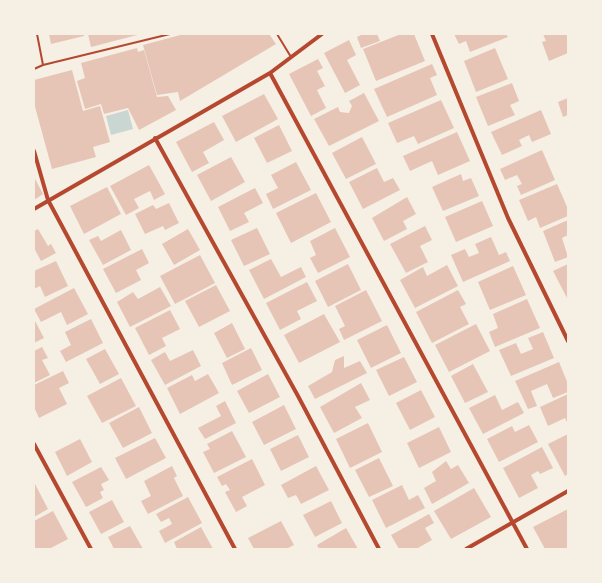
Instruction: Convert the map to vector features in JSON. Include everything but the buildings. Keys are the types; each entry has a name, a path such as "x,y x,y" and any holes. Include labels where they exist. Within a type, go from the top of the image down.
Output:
{"street":[{"path":"34,209 270,73 322,34"},
{"path":"432,34 508,218 568,341"},
{"path":"270,73 527,549"},
{"path":"155,138 298,396 379,549"},
{"path":"34,151 48,200 235,549"},
{"path":"34,444 91,549"},
{"path":"466,549 568,491"}],"lane":[{"path":"37,34 43,65"},
{"path":"34,69 43,65 170,34"},
{"path":"278,34 290,57"}],"shaded area":[{"path":"128,110 133,129 111,135 106,116"}]}
